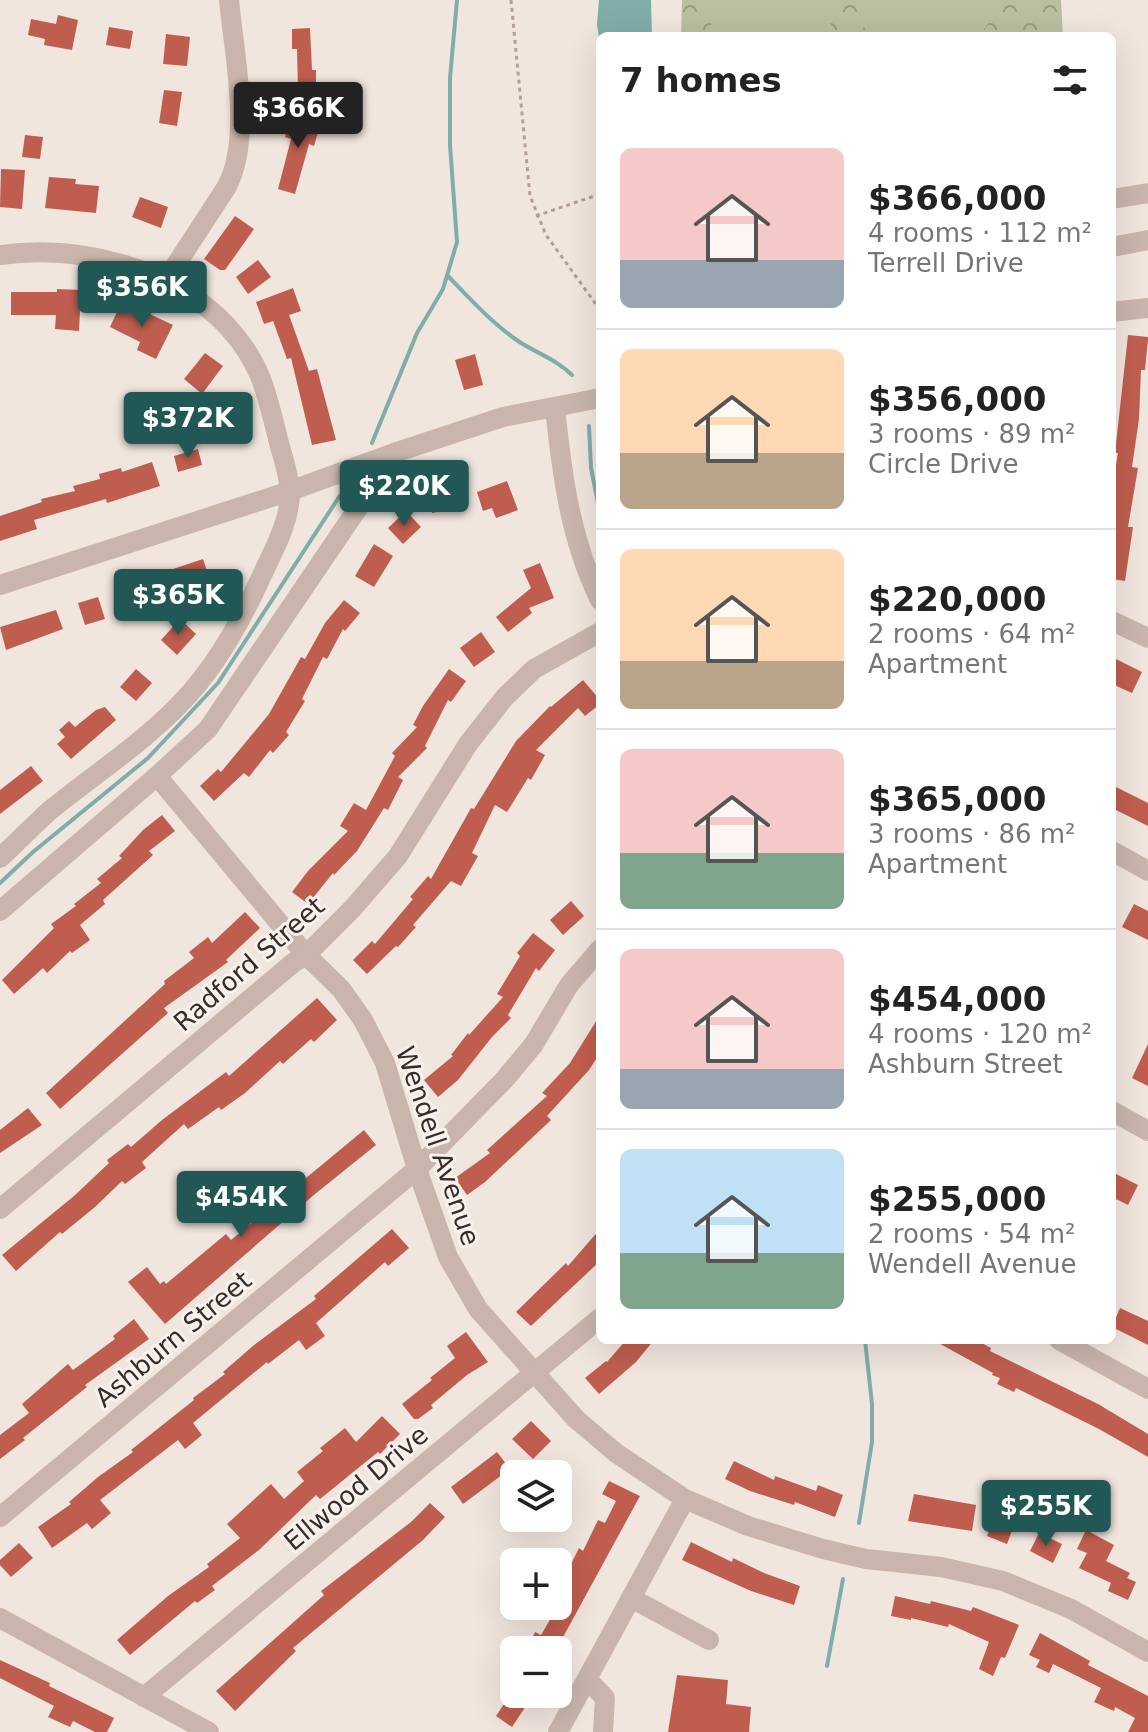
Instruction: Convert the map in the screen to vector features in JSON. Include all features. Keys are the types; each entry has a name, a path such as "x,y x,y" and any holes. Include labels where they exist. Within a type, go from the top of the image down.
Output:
{"street":[{"path":"166,280 226,188 240,152 229,0"},
{"path":"1116,198 1148,193"},
{"path":"1116,246 1148,240"},
{"path":"0,255 44,253 88,257 126,266 166,280 215,314 238,338 264,382 290,491 287,520 252,597 204,675 181,704 134,748 48,813 0,858"},
{"path":"1116,312 1148,308"},
{"path":"0,585 290,491 503,417 596,399"},
{"path":"555,408 565,495 596,592"},
{"path":"0,911 208,729 397,452"},
{"path":"1116,623 1148,638"},
{"name":"Radford Street","path":"0,1209 306,955 353,908 398,856 468,744 505,697 534,669 596,634"},
{"name":"Wendell Avenue","path":"157,776 306,955 341,989 363,1020 385,1063 448,1257 478,1309 576,1419 616,1453 685,1499 748,1526 823,1549 877,1561 941,1567 1003,1581 1071,1609 1148,1652"},
{"path":"1116,853 1148,871"},
{"name":"Ashburn Street","path":"0,1517 417,1169 505,1079 534,1044 569,985 596,954"},
{"path":"1116,1113 1148,1131"},
{"name":"Ellwood Drive","path":"144,1697 596,1321"},
{"path":"1066,1344 1148,1389"},
{"path":"558,1732 685,1499"},
{"path":"631,1598 709,1640"},
{"path":"0,1618 209,1732"},
{"path":"587,1679 605,1698 603,1732"}],"path":[{"path":"511,0 530,196 546,235 596,304"},
{"path":"536,216 596,195"}],"green space":[{"path":"682,0 1061,0 1063,32 681,32"},
{"path":"712,0 831,0 831,32 711,32"},
{"path":"853,0 1005,0 982,32 866,32"}],"water":[{"path":"599,0 651,0 652,32 598,32"}],"building":[{"path":"58,15 78,20 72,50 44,45 45,39 28,35 31,19 56,24"},
{"path":"109,27 133,31 130,49 106,45"},
{"path":"310,28 316,92 298,91 297,49 292,49 292,29"},
{"path":"166,34 190,37 187,66 163,64"},
{"path":"164,90 182,92 177,126 159,123"},
{"path":"291,114 321,122 314,146 309,144 295,194 278,189 291,139 285,137"},
{"path":"25,135 43,137 40,159 22,157"},
{"path":"1,169 25,170 22,209 0,207"},
{"path":"49,177 76,179 75,184 99,186 96,213 45,208"},
{"path":"140,197 168,207 161,228 132,217"},
{"path":"235,216 254,229 225,270 220,270 204,259"},
{"path":"258,260 271,277 248,294 236,277"},
{"path":"293,288 301,311 289,315 309,371 317,369 336,440 312,445 291,358 287,359 273,321 264,324 256,302"},
{"path":"57,289 81,290 79,331 55,329 56,315 11,315 11,292 57,292"},
{"path":"122,301 173,325 156,359 137,350 140,342 110,327"},
{"path":"1128,335 1148,337 1145,370 1141,370 1139,419 1132,467 1138,468 1128,527 1133,527 1125,581 1116,580 1116,444"},
{"path":"205,353 223,366 202,394 184,379"},
{"path":"475,354 483,385 464,390 455,360"},
{"path":"198,449 202,465 178,472 174,456"},
{"path":"152,462 160,486 107,503 106,499 34,520 37,529 0,541 0,516 42,502 41,499 75,491 73,486 100,479 99,474 121,468 122,472"},
{"path":"507,481 518,510 496,518 492,508 483,511 477,492"},
{"path":"453,487 457,508 432,513 428,492"},
{"path":"406,511 421,527 403,544 388,528"},
{"path":"374,544 393,556 374,587 355,576"},
{"path":"203,559 209,577 141,602 134,582"},
{"path":"540,563 554,598 529,608 532,613 508,632 496,617 531,588 523,570"},
{"path":"98,597 105,619 85,625 78,603"},
{"path":"344,600 360,613 345,631 343,629 327,659 323,657 302,699 305,701 286,732 289,735 273,753 270,750 249,777 244,773 214,801 200,786 218,769 221,772 269,714 301,657 305,659 325,623"},
{"path":"56,610 63,629 6,650 0,627"},
{"path":"180,619 196,634 177,655 161,640"},
{"path":"481,632 495,652 474,667 460,648"},
{"path":"1116,659 1142,672 1132,693 1116,686"},
{"path":"136,669 152,683 136,701 120,687"},
{"path":"449,669 466,681 451,702 448,700 425,746 427,748 398,777 403,780 388,810 384,808 357,851 333,873 308,904 292,892 308,871 348,831 340,826 354,803 366,810 395,756 392,753 417,727 413,725 423,706"},
{"path":"583,680 596,695 596,707 585,716 578,708 536,750 545,755 507,812 495,805 472,853 478,856 461,886 451,881 398,947 367,974 353,960 372,941 375,944 428,876 431,879 471,808 474,809 516,741"},
{"path":"105,707 116,720 71,759 57,744 65,737 59,730 69,721 75,727 96,710"},
{"path":"31,766 43,781 0,814 0,790"},
{"path":"1116,787 1148,803 1148,826 1116,810"},
{"path":"162,815 175,831 149,851 153,855 80,925 90,940 72,953 70,951 47,973 43,968 14,994 2,980 54,928 51,924 101,883 97,879 122,858 119,856 143,830"},
{"path":"571,901 584,916 563,935 550,920"},
{"path":"1134,904 1148,911 1148,940 1122,927"},
{"path":"245,912 260,928 226,960 228,962 164,1008 168,1013 60,1109 46,1093 165,984 164,981 194,958 189,952 208,937 212,943"},
{"path":"533,933 555,950 539,971 536,968 508,1015 511,1018 458,1080 438,1097 424,1080 453,1056 468,1033 503,997 497,994 520,956 517,953"},
{"path":"317,998 337,1020 314,1042 311,1039 283,1064 280,1061 221,1110 219,1107 188,1129 184,1124 142,1162 146,1168 125,1184 122,1181 16,1271 2,1255 74,1196 109,1163 107,1160 128,1144 131,1147 226,1072 229,1076"},
{"path":"596,1021 596,1059 589,1070 547,1116 551,1120 467,1195 455,1178 490,1153 487,1150 547,1096 542,1093 570,1063"},
{"path":"1148,1044 1148,1086 1132,1078"},
{"path":"28,1108 42,1125 0,1153 0,1130"},
{"path":"364,1130 376,1145 165,1324 128,1282 147,1267 160,1284 164,1281 166,1284 226,1234 231,1240"},
{"path":"1116,1174 1138,1185 1128,1205 1116,1199"},
{"path":"392,1229 409,1248 388,1266 385,1262 316,1323 325,1336 306,1350 299,1340 267,1362 193,1423 202,1435 185,1449 178,1440 100,1500 111,1513 92,1529 87,1523 52,1548 38,1527 133,1452 131,1450 225,1374 223,1372 254,1345 316,1299 314,1296"},
{"path":"596,1234 596,1265 531,1326 516,1312 566,1263 568,1266"},
{"path":"1120,1308 1148,1321 1148,1345 1116,1329"},
{"path":"134,1319 149,1339 85,1385 87,1387 0,1459 0,1435 29,1413 22,1404 68,1364 73,1370 115,1339 113,1336"},
{"path":"466,1332 488,1362 431,1405 433,1408 414,1419 402,1404 455,1358 447,1346"},
{"path":"623,1344 651,1344 636,1362 599,1394 585,1378 607,1362"},
{"path":"940,1344 984,1344 991,1348 990,1351 1098,1404 1148,1434 1148,1457 1016,1388 1014,1392 997,1384 1000,1378"},
{"path":"382,1416 400,1434 380,1454 378,1452 320,1499 316,1495 259,1550 212,1586 215,1590 197,1603 195,1601 130,1655 117,1640 168,1596 209,1567 207,1564 240,1538 227,1524 271,1484 284,1499 304,1481 297,1472 323,1451 320,1448 345,1428 356,1442"},
{"path":"531,1421 551,1441 533,1459 512,1439"},
{"path":"497,1452 503,1460 500,1460 500,1476 463,1504 451,1487"},
{"path":"734,1461 774,1480 775,1476 816,1491 818,1485 843,1495 835,1517 795,1502 794,1505 750,1491 725,1479"},
{"path":"609,1481 640,1496 564,1636 533,1636 535,1632 541,1635 550,1620 572,1620 572,1562 579,1548 583,1551 598,1520 605,1523 616,1501 602,1494"},
{"path":"914,1494 976,1505 972,1531 908,1521"},
{"path":"430,1503 445,1517 423,1540 293,1648 296,1651 235,1711 216,1691 324,1595 321,1591 411,1522"},
{"path":"997,1509 1017,1517 1007,1544 987,1536"},
{"path":"1086,1530 1114,1545 1106,1561 1130,1573 1127,1578 1136,1582 1128,1600 1108,1591 1111,1583 1079,1568 1087,1553 1077,1549"},
{"path":"1039,1533 1062,1544 1053,1563 1030,1551"},
{"path":"691,1542 732,1562 733,1558 800,1586 794,1605 751,1591 682,1560"},
{"path":"19,1543 33,1558 11,1577 0,1565 0,1560"},
{"path":"895,1596 971,1611 973,1607 1019,1625 1005,1658 1001,1657 993,1676 979,1669 989,1642 949,1624 948,1627 891,1616"},
{"path":"1040,1633 1090,1661 1088,1665 1148,1696 1148,1732 1128,1732 1135,1718 1115,1707 1114,1711 1094,1702 1101,1688 1053,1664 1049,1673 1036,1667 1040,1660 1029,1655"},
{"path":"0,1660 114,1718 107,1732 95,1732 73,1721 70,1727 48,1717 54,1706 0,1678"},
{"path":"677,1675 728,1680 726,1704 751,1707 749,1732 668,1732"},
{"path":"501,1708 525,1708 512,1727 496,1716"}],"waterway":[{"path":"372,443 417,333 443,289 457,242 450,145 450,78 457,0"},
{"path":"448,276 508,334 572,375"},
{"path":"589,426 596,493"},
{"path":"0,883 148,758 218,683 339,497 350,485"},
{"path":"859,1523 872,1442 872,1404 865,1344"},
{"path":"827,1666 843,1579"}]}
